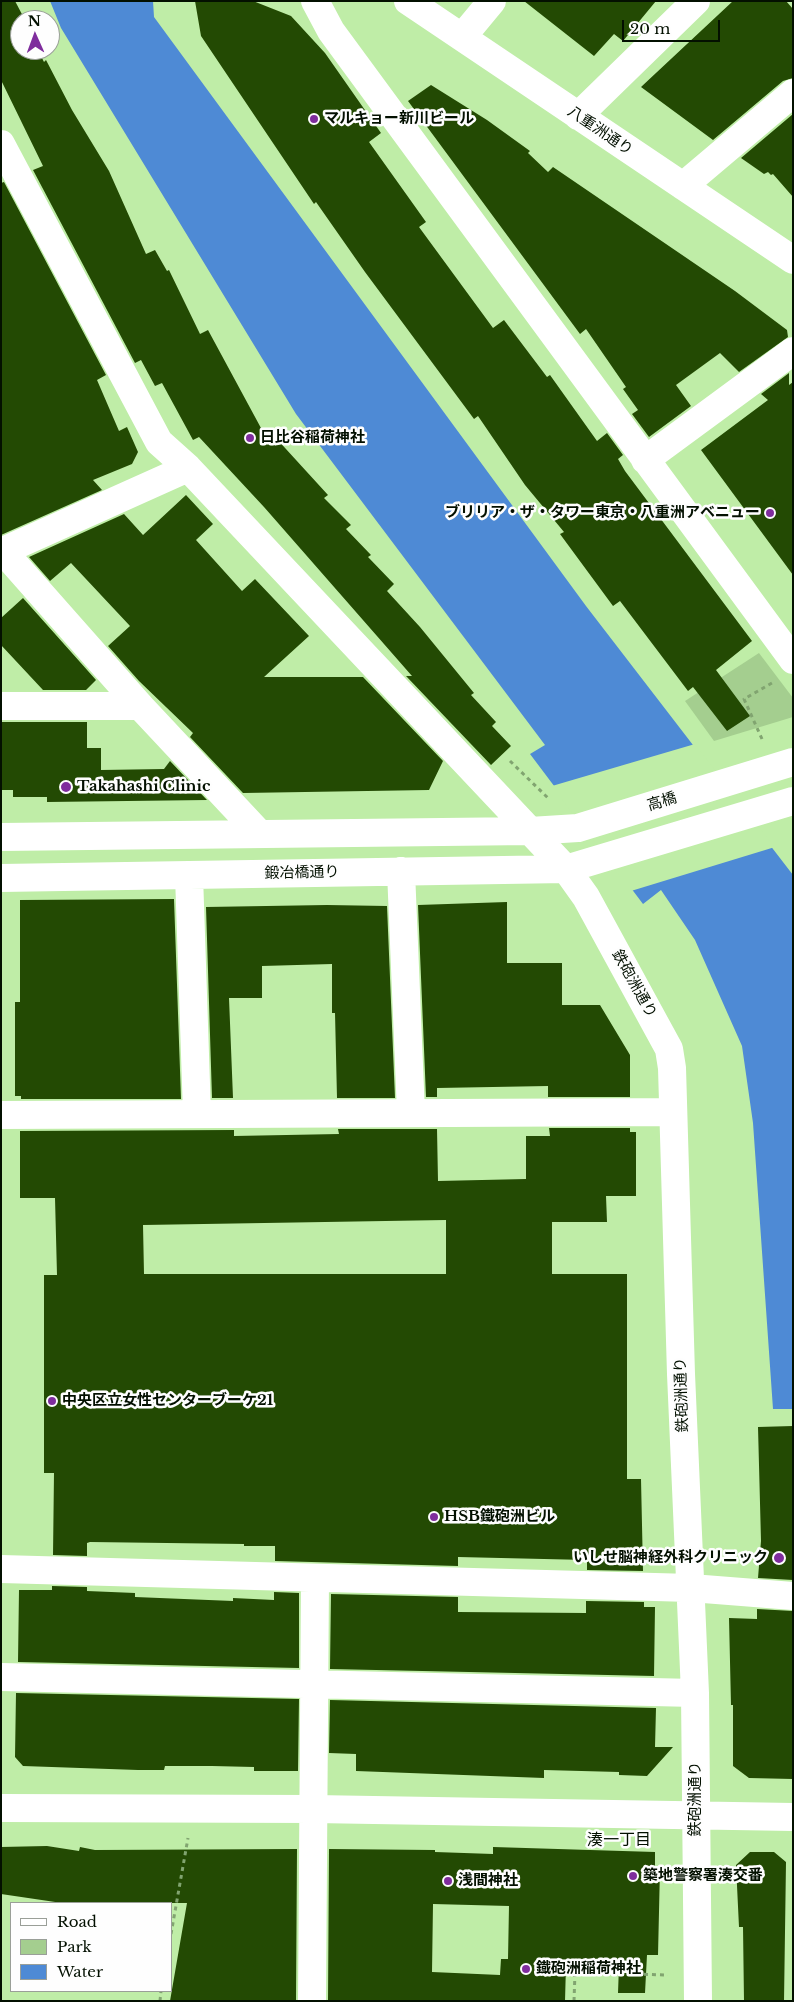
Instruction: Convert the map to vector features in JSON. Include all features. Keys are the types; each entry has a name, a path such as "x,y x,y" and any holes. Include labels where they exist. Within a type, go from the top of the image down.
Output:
{"street":[{"path":"315,1 332,31 646,460 785,671"},
{"name":"八重洲通り","path":"408,1 463,36 578,116 793,260"},
{"path":"463,36 492,1"},
{"path":"578,116 696,1"},
{"path":"682,186 793,93"},
{"name":"鉄砲洲通り","path":"1,144 7,170 158,442 188,468 566,869 586,897 669,1048 672,1068 695,1693 698,2000"},
{"path":"646,460 793,351"},
{"path":"188,468 2,552 140,706 258,832"},
{"path":"1,706 140,706"},
{"name":"高橋","path":"530,831 578,828 793,762"},
{"name":"鍛冶橋通り","path":"1,878 566,869 602,860 793,801"},
{"path":"1,837 258,832 530,831"},
{"path":"401,871 411,1113"},
{"path":"190,875 197,1114"},
{"path":"1,1115 673,1112"},
{"path":"1,1569 691,1588 793,1596"},
{"path":"312,2001 315,1578"},
{"path":"1,1677 695,1693"},
{"path":"1,1808 314,1809 793,1817"}],"path":[{"path":"762,740 744,699 785,671"},
{"path":"510,761 548,798"},
{"path":"172,1928 189,1832"},
{"path":"556,1972 670,1975 670,1998 698,2000"},
{"path":"574,2001 575,1972"}],"green space":[{"path":"759,653 793,698 793,717 714,741 685,701"}],"water":[{"path":"50,1 153,1 154,17 586,606 793,875 793,1409 773,1409 753,1123 742,1046 695,940 661,890 643,904 530,754 545,745 296,414 61,28 60,10 54,10"}],"pier":[{"path":"695,744 775,847 631,891 552,786"}],"building":[{"path":"1,1 15,1 20,10 10,10 10,60 43,60 44,62 46,60 72,110 109,171 146,254 155,250 167,271 169,270 200,334 208,330 268,441 275,437 328,495 324,498 351,525 346,529 371,555 368,557 394,584 387,591 420,627 474,693 471,695 496,722 492,726 511,746 491,765 406,676 412,676 264,507 199,437 193,440 162,383 155,386 141,360 135,363 33,170 43,166 1,80"},
{"path":"195,1 253,1 291,16 325,53 381,133 369,142 426,222 419,227 493,328 504,320 547,377 550,375 597,441 607,433 623,455 618,459 625,471 752,641 716,670 750,716 727,731 693,687 688,691 620,601 613,606 560,534 564,532 525,485 478,416 474,419 365,272 316,202 314,204 201,36"},
{"path":"524,1 656,1 623,41 614,34 594,56"},
{"path":"733,1 786,1 793,9 793,78 783,81 713,140 641,87"},
{"path":"431,85 487,120 530,151 528,153 548,172 553,167 735,291 787,330 788,337 739,372 720,353 676,385 691,406 649,437 632,414 638,410 623,389 626,387 586,329 580,334 408,101"},
{"path":"793,114 793,197 773,174 771,175 768,172 764,174 741,158"},
{"path":"4,182 106,375 97,380 119,431 127,427 138,452 132,464 93,480 102,490 1,535 1,183"},
{"name":"ブリリア・ザ・タワー東京・八重洲アベニュー","path":"789,373 789,385 793,382 793,575 701,450 768,400 761,394"},
{"path":"186,495 213,524 196,540 242,591 255,579 309,636 264,677 363,677 443,761 429,790 243,793 190,737 193,733 139,681 108,646 130,626 71,563 50,581 29,557 124,514 143,535"},
{"path":"23,598 96,680 86,690 43,690 1,645 1,618"},
{"path":"1,722 87,722 87,748 101,748 101,770 164,769 170,761 207,800 47,802 47,797 13,797 13,790 1,790"},
{"path":"174,899 181,1099 21,1099 21,1096 15,1096 15,1002 20,1002 20,900"},
{"path":"507,902 507,963 562,963 562,1005 600,1005 630,1055 630,1097 548,1097 548,1086 437,1088 437,1097 426,1097 418,905"},
{"path":"387,906 395,1098 337,1098 335,1013 332,1013 332,964 262,966 262,998 229,998 233,1098 212,1098 206,907"},
{"path":"549,1128 630,1128 630,1132 636,1132 636,1196 606,1196 607,1222 552,1222 552,1274 627,1274 627,1479 641,1479 643,1571 587,1570 587,1560 458,1557 458,1566 275,1561 275,1546 244,1546 244,1544 90,1542 87,1543 87,1556 53,1555 54,1473 44,1473 44,1275 57,1275 55,1198 20,1198 20,1131 234,1130 234,1136 339,1134 338,1129 437,1129 438,1181 526,1179 526,1136 550,1136","holes":["446,1220 446,1274 144,1274 143,1225"]},
{"path":"793,1426 793,1580 758,1578 761,1541 758,1427"},
{"path":"52,1586 87,1587 87,1591 135,1593 135,1597 233,1601 233,1598 274,1600 274,1592 299,1593 299,1668 18,1662 19,1590 52,1590"},
{"path":"331,1594 458,1597 458,1612 586,1613 586,1601 644,1602 644,1607 655,1607 654,1676 330,1669"},
{"path":"757,1609 793,1611 793,1779 749,1778 733,1766 733,1705 731,1705 729,1618 757,1619"},
{"path":"16,1693 299,1699 298,1771 254,1771 254,1767 212,1766 165,1766 164,1770 138,1770 23,1766 15,1757"},
{"path":"330,1700 656,1708 655,1747 673,1747 647,1776 619,1775 619,1772 544,1770 544,1778 356,1771 356,1754 329,1753"},
{"path":"47,1846 79,1851 80,1847 95,1850 297,1849 296,2001 170,2001 187,1903 55,1902 1,1894 1,1847"},
{"path":"493,1847 655,1852 655,1868 660,1868 658,1955 647,1955 645,1993 618,1993 619,1966 566,1965 565,2001 328,2001 329,1849 435,1850 435,1852 493,1854","holes":["433,1904 509,1906 508,1959 501,1959 500,1975 432,1972"]},
{"path":"750,1852 774,1852 786,1862 784,2001 744,2001 743,1927 739,1927 736,1865"}],"place":[{"name":"マルキョー新川ビール","path":"314,119"},
{"name":"日比谷稲荷神社","path":"250,438"},
{"name":"ブリリア・ザ・タワー東京・八重洲アベニュー","path":"770,513"},
{"name":"Takahashi Clinic","path":"66,787"},
{"name":"中央区立女性センターブーケ21","path":"52,1401"},
{"name":"HSB鐵砲洲ビル","path":"434,1517"},
{"name":"いしせ脳神経外科クリニック","path":"779,1558"},
{"name":"築地警察署湊交番","path":"633,1876"},
{"name":"浅間神社","path":"448,1881"},
{"name":"鐡砲洲稲荷神社","path":"526,1969"}],"district":[{"name":"湊一丁目","path":"619,1840"}]}
